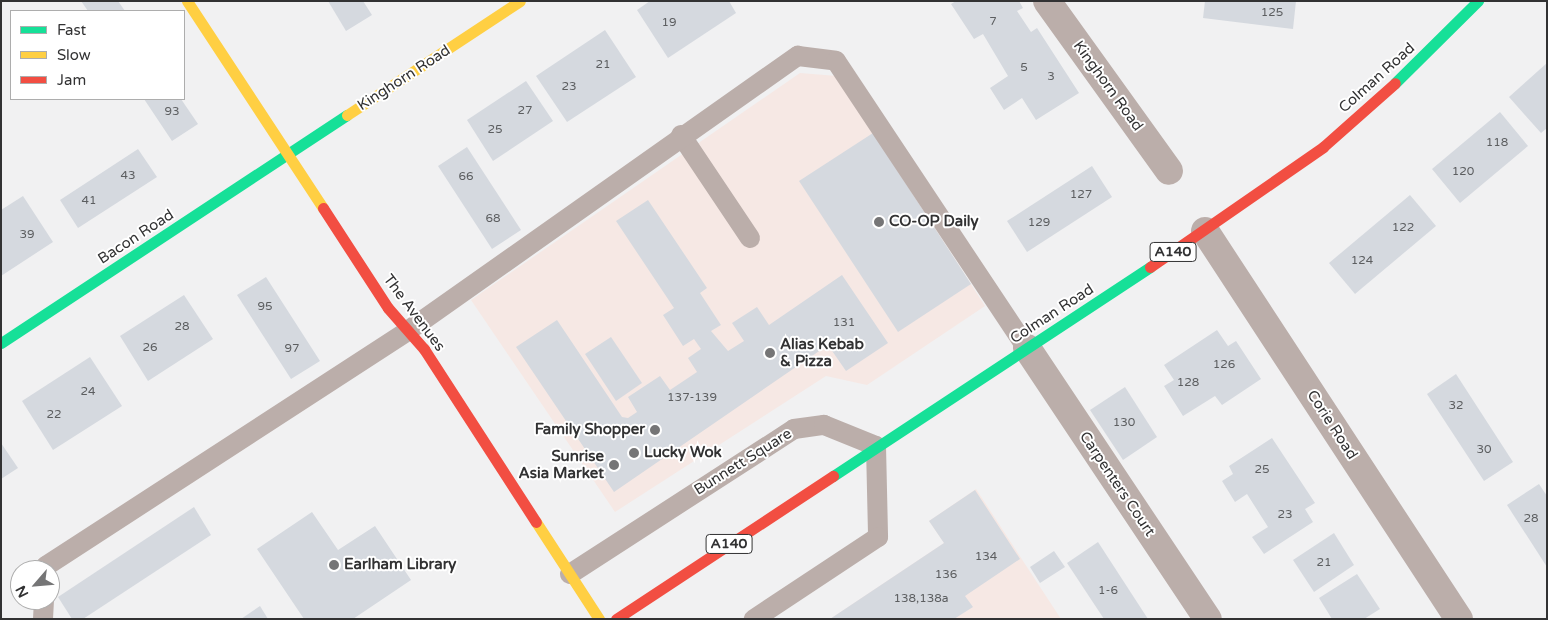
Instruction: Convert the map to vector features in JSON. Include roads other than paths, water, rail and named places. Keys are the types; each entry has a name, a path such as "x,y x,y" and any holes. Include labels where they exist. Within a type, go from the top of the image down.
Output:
{"main road":[{"name":"The Avenues","path":"187,1 388,308 409,330 599,619"},
{"name":"Kinghorn Road","path":"287,154 520,1"},
{"name":"Colman Road","path":"616,619 1205,231 1322,147 1416,65 1478,1"},
{"name":"Bacon Road","path":"1,344 287,154"}],"street":[{"name":"Kinghorn Road","path":"1047,1 1169,171"},
{"name":"Corie Road","path":"1205,231 1459,619"},
{"name":"Carpenters Court","path":"1027,348 1208,619"}],"lane":[{"path":"55,560 409,330 681,134 798,56 836,61 1027,348"},
{"path":"681,134 750,238"},
{"name":"Bunnett Square","path":"570,574 794,429 824,425 876,446"},
{"path":"754,619 878,537 876,446"}],"place":[{"name":"CO-OP Daily","path":"879,222"},
{"name":"Alias Kebab & Pizza","path":"770,353"},
{"name":"Family Shopper","path":"655,430"},
{"name":"Lucky Wok","path":"634,453"},
{"name":"Sunrise Asia Market","path":"614,465"},
{"name":"Earlham Library","path":"334,565"}]}
